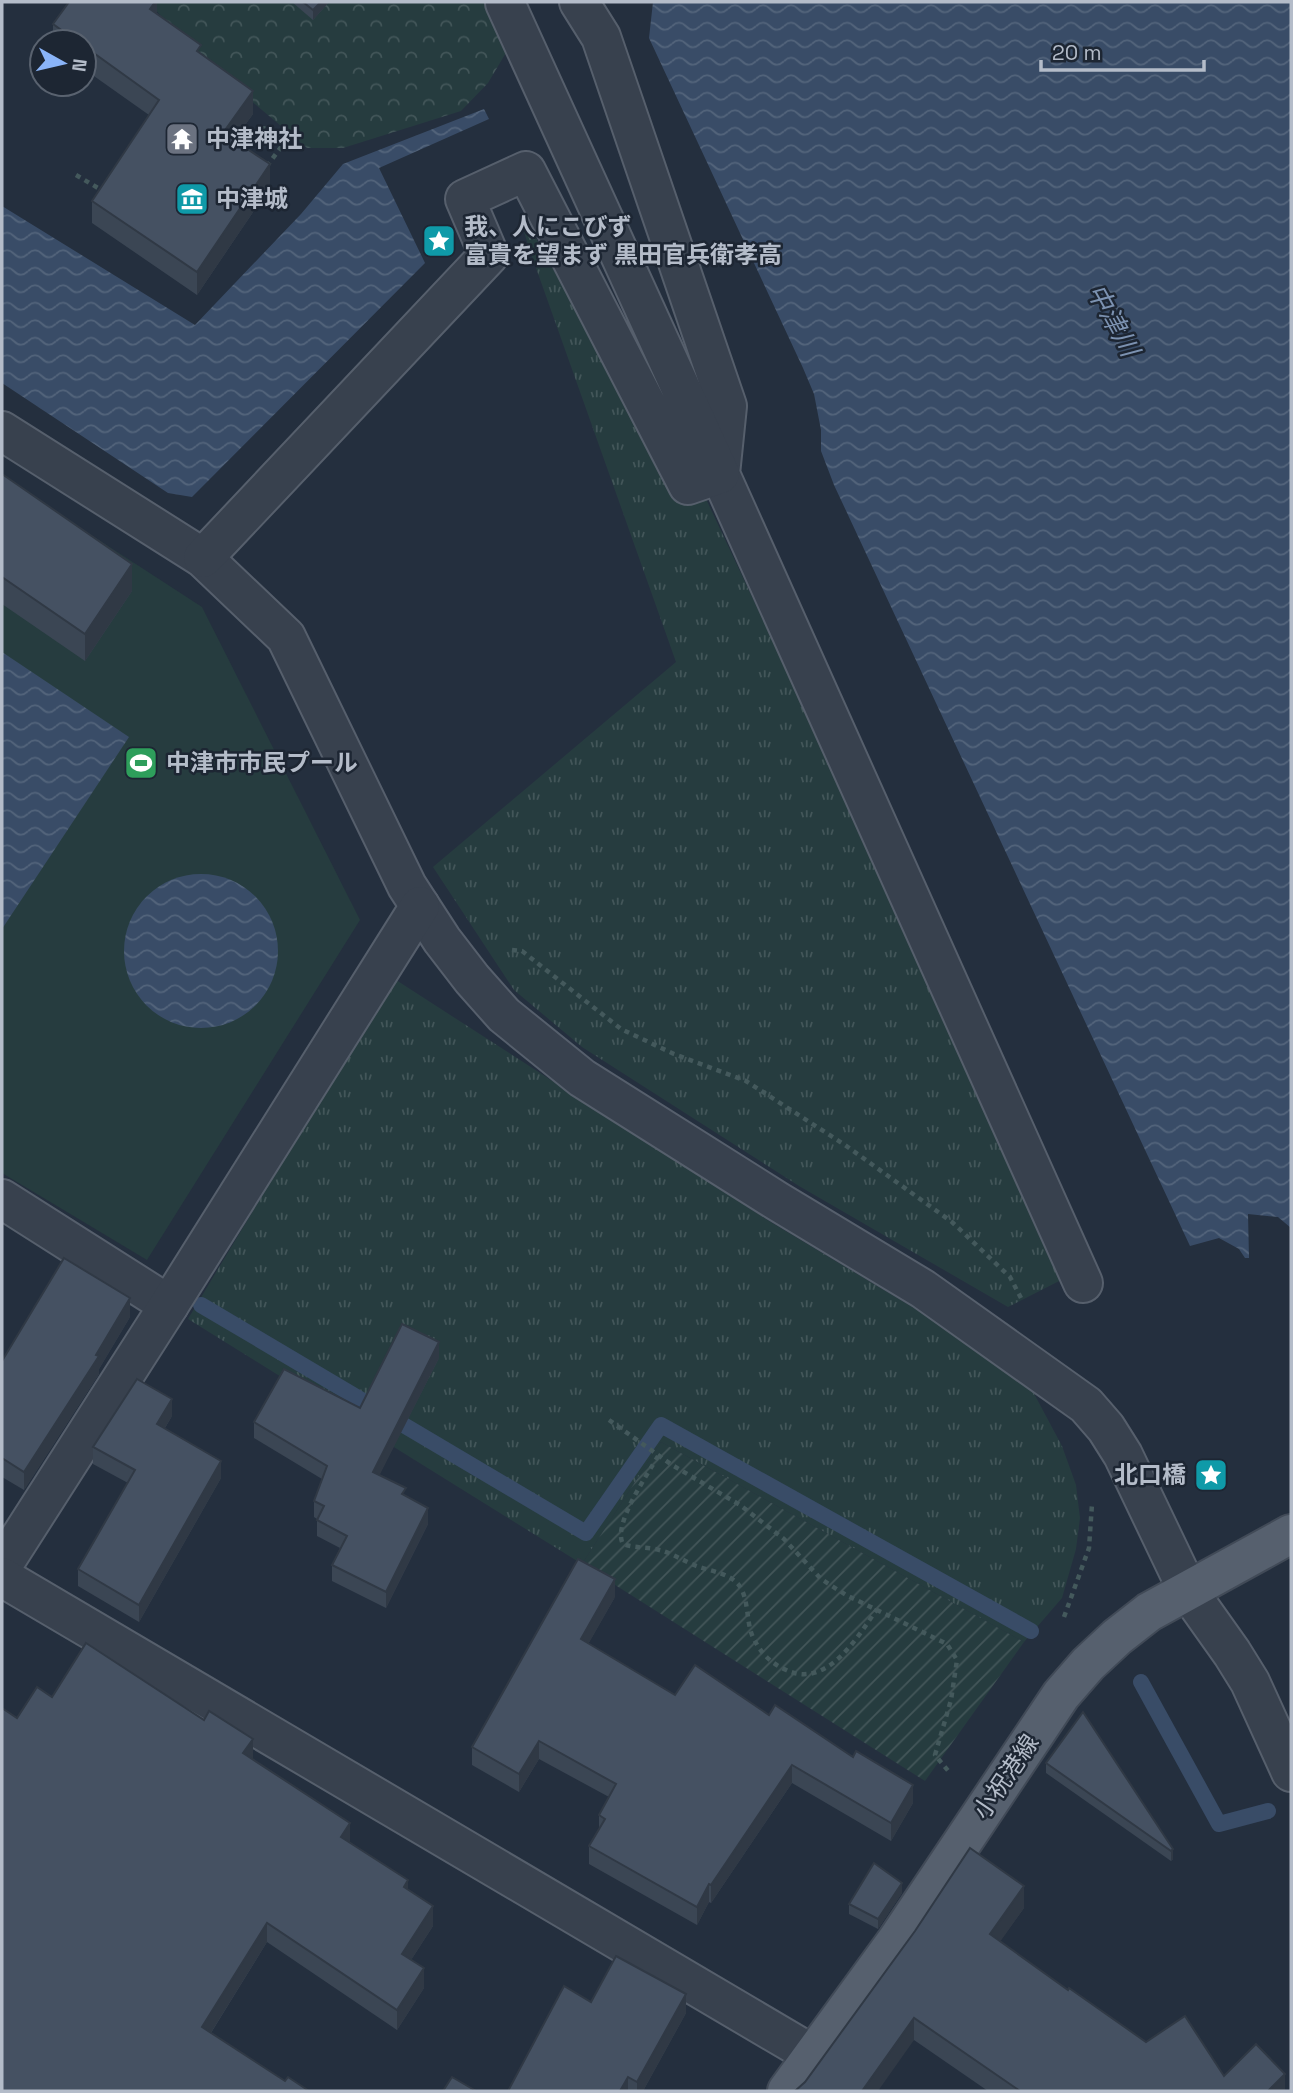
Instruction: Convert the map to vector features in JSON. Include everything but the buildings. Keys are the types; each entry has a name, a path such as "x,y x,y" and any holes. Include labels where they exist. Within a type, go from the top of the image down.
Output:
{"main road":[{"name":"小祝港線","path":"787,2091 897,1940 1061,1695 1088,1664 1149,1612 1291,1534"}],"street":[{"path":"579,2 601,37 727,405 720,474"},
{"path":"505,3 720,474 1083,1283"},
{"path":"203,558 489,255 465,199 526,171 688,485 720,474"},
{"path":"2,431 203,558 286,637 407,886 472,979 505,1015 582,1078 923,1289 1087,1405 1106,1428 1202,1583 1232,1653 1250,1682 1291,1772"},
{"path":"2,1566 420,906"},
{"path":"2,1199 169,1305"},
{"path":"2,1577 813,2055"}],"path":[{"path":"238,152 245,149 261,128 267,128 279,137 281,147 263,173"},
{"path":"76,176 98,188"},
{"path":"610,1420 657,1455 740,1505 784,1539 821,1579 846,1595 947,1644 957,1660 951,1700 936,1755 957,1782"},
{"path":"657,1455 631,1503 620,1531 620,1539 623,1544 632,1547 673,1553 693,1565 721,1573 737,1584 752,1635 768,1661 793,1674 822,1671 849,1649 877,1609"}],"green space":[{"path":"144,2 522,2 519,31 488,83 461,111 343,148 307,148 186,46 155,9"},
{"path":"523,215 684,505 706,499 1071,1275 1008,1307 799,1186 582,1047 514,990 433,867 676,662 530,251 519,216"},
{"name":"中津市市民プール","path":"2,477 202,607 360,920 147,1260 2,1173"},
{"path":"393,978 769,1221 979,1347 1031,1388 1062,1446 1076,1485 1080,1518 1076,1549 1062,1598 1024,1642 661,1442 582,1564 188,1319"},
{"path":"661,1442 1024,1642 925,1781 582,1564"}],"water":[{"name":"中津川","path":"653,2 1291,2 1291,1228 1278,1217 1248,1214 1249,1258 1245,1258 1239,1249 1219,1238 1190,1246 834,485 821,451 821,430 814,394 649,38"},
{"path":"484,109 489,119 379,168 425,263 192,497 168,493 2,383 2,206 195,325 301,214 343,164"},
{"name":"中津市市民プール","path":"2,652 129,737 2,929"},
{"path":"201,874 230,880 255,897 272,922 278,951 272,980 255,1005 230,1022 201,1028 172,1022 147,1005 130,980 124,951 130,922 147,897 172,880"}],"waterway":[{"path":"201,1305 586,1533 661,1425 1031,1631"},
{"path":"1141,1682 1219,1824 1268,1811"}],"place":[{"name":"中津神社","path":"182,139"},
{"name":"中津城","path":"192,199"},
{"name":"我、人にこびず 富貴を望まず 黒田官兵衛孝高","path":"439,241"},
{"name":"中津市市民プール","path":"141,763"},
{"name":"北口橋","path":"1211,1475"}]}
